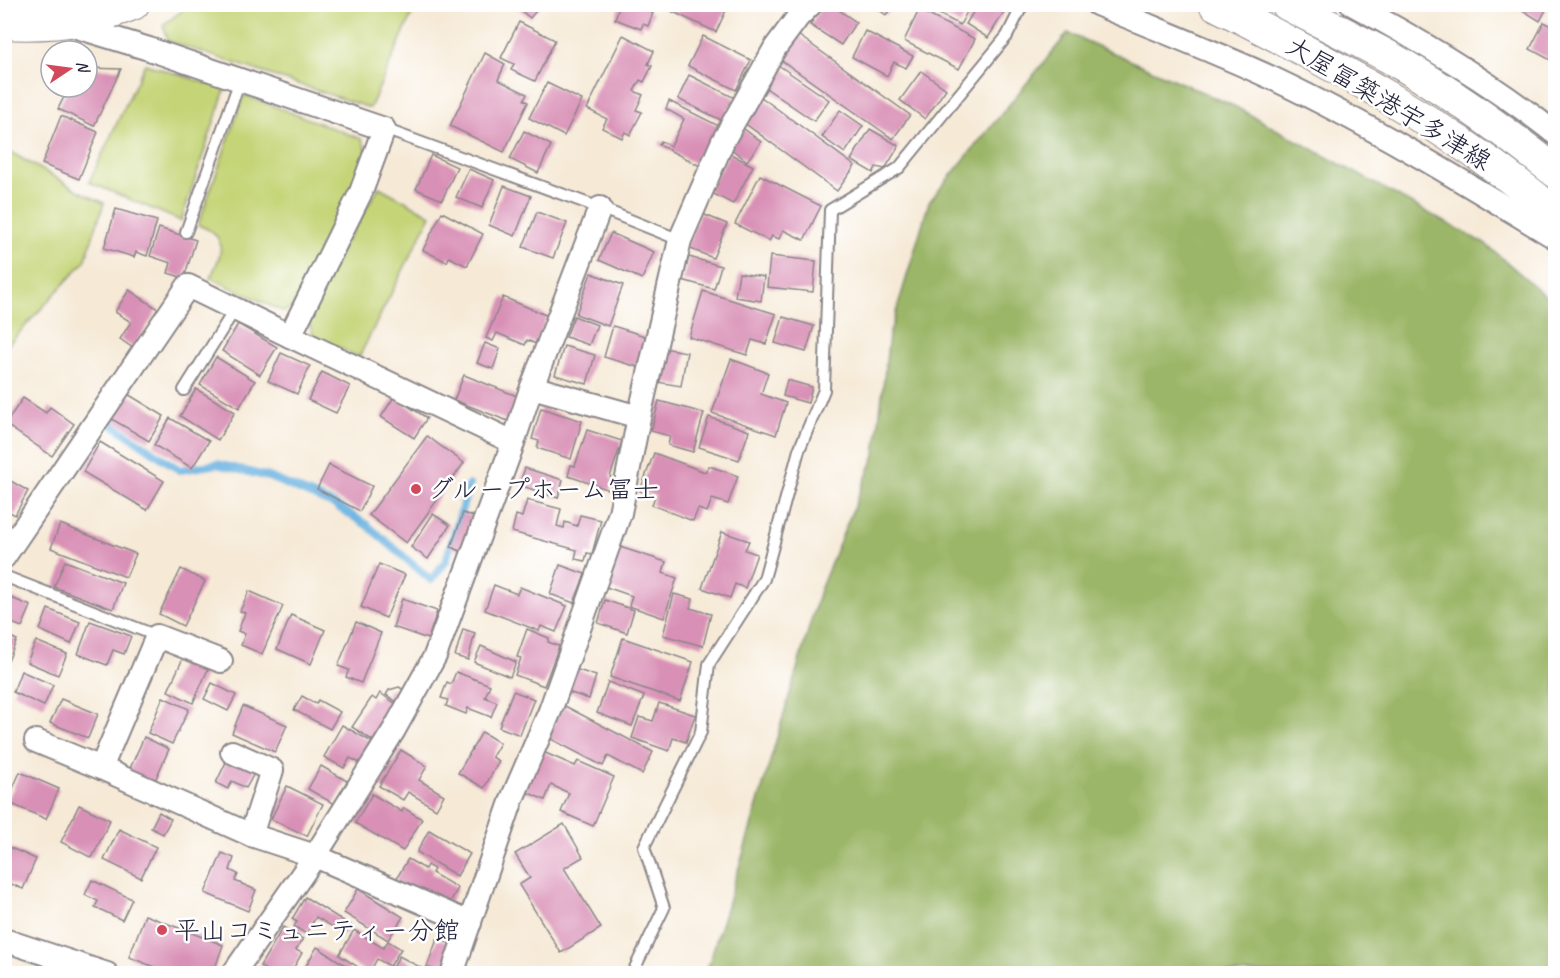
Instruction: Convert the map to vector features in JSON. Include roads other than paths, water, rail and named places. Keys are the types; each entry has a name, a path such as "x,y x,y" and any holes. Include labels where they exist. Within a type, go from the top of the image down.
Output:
{"main road":[{"path":"4,23 63,23 106,15 133,4"},
{"name":"大屋冨築港宇多津線","path":"1215,4 1373,87 1443,129 1513,178 1556,214"},
{"name":"大屋冨築港宇多津線","path":"1287,4 1400,64 1524,146 1556,172"}],"street":[{"path":"452,974 513,799 550,711 620,513 639,417 680,240 723,141 775,48 798,17 811,4"},
{"path":"1097,4 1274,80 1351,118 1440,168 1556,238"},
{"path":"1352,4 1456,63 1523,108 1556,134"},
{"path":"63,23 149,49 384,129 361,192 290,336"},
{"path":"233,974 315,856 394,730 435,656 532,387 600,208"},
{"path":"4,557 188,286 513,442"},
{"path":"532,387 639,417"},
{"path":"101,768 156,636 221,661"},
{"path":"36,741 251,835 315,856 470,923"},
{"path":"232,752 272,770 251,835"},
{"path":"6,943 107,974"}],"lane":[{"path":"632,974 664,908 644,848 701,732 709,664 764,579 799,450 824,390 830,210 899,168 1007,36 1023,4"},
{"path":"186,232 240,80"},
{"path":"384,129 600,208 680,240"},
{"path":"184,390 235,309"},
{"path":"4,576 156,636"}],"waterway":[{"path":"104,419 180,470 217,464 269,477 335,505 367,525 431,580 446,561 469,485"}],"place":[{"name":"グループホーム冨士","path":"416,489"},
{"name":"平山コミュニティー分館","path":"162,930"}]}
